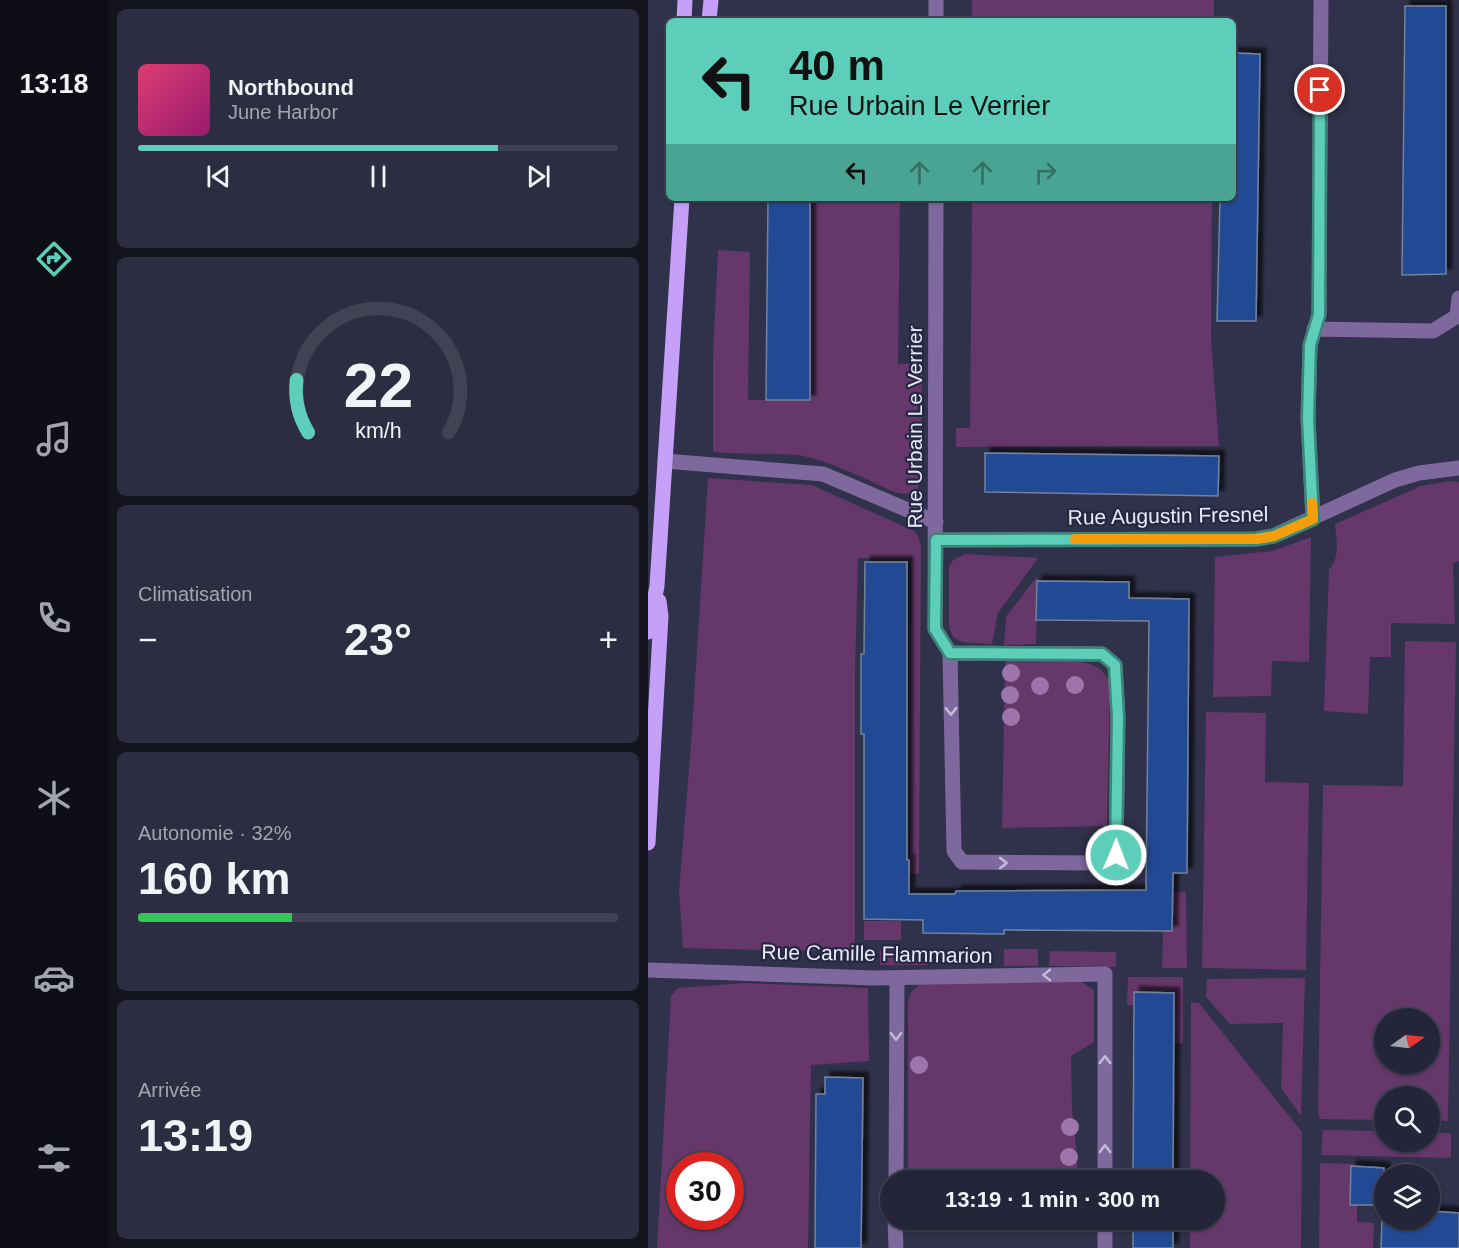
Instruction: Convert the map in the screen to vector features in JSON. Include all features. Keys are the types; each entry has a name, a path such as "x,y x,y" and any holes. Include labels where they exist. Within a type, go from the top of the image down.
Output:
{"main road":[{"path":"684,18 685,0"},
{"path":"709,18 711,0"},
{"path":"648,632 657,586 682,201"},
{"path":"648,843 661,616 657,586"}],"street":[{"path":"936,0 936,18"},
{"path":"1313,519 1308,419 1310,345 1319,315 1321,0"},
{"name":"Rue Urbain Le Verrier","path":"936,201 935,629 950,653 954,851 962,862 1105,863 1116,855 1118,717 1115,665 1102,654 950,653"},
{"path":"1314,329 1433,331 1458,315 1459,298"},
{"path":"665,461 823,474 936,522"},
{"name":"Rue Augustin Fresnel","path":"936,540 1256,539 1274,536 1395,480 1419,473 1459,468"},
{"name":"Rue Camille Flammarion","path":"648,970 897,978 1105,974 1105,1170"},
{"path":"896,1170 897,978"},
{"path":"896,1230 896,1248"},
{"path":"1105,1230 1105,1248"}],"shaded area":[{"path":"972,0 1214,0 1214,18 972,18"},
{"path":"810,201 900,201 898,364 922,363 921,477 917,491 911,494 897,493 829,464 804,456 713,452 713,355 718,250 750,252 748,400 809,400"},
{"path":"972,201 1212,201 1211,339 1219,446 956,447 956,428 970,428"},
{"path":"708,478 812,485 914,531 918,536 921,546 919,874 910,874 911,559 858,558 855,671 855,952 683,948 679,891"},
{"path":"1450,481 1459,482 1459,561 1453,563 1455,624 1391,623 1391,657 1370,657 1368,714 1324,711 1329,569 1336,553 1335,524 1421,486"},
{"path":"1311,537 1309,662 1272,661 1271,696 1213,697 1215,557 1272,551"},
{"path":"965,554 1038,558 998,613 992,644 962,642 953,637 949,626 949,567 953,560"},
{"path":"1038,578 1036,644 1004,645 1006,617"},
{"path":"1405,641 1456,642 1448,1121 1440,1121 1440,1086 1374,1086 1374,1120 1320,1119 1318,1111 1323,785 1403,786"},
{"path":"1005,660 1077,661 1095,666 1106,676 1110,684 1107,826 1002,828"},
{"path":"1206,712 1266,713 1265,782 1309,783 1306,970 1202,968"},
{"path":"1173,892 1186,892 1187,968 1162,968 1163,931 1172,931"},
{"path":"864,921 901,921 901,940 864,940"},
{"path":"1004,949 1038,949 1038,966 1004,966"},
{"path":"880,950 926,950 928,965 880,965"},
{"path":"1050,951 1116,952 1116,967 1049,966"},
{"path":"1128,977 1183,977 1183,1043 1174,1044 1174,993 1135,992 1134,1005 1127,1005"},
{"path":"1305,978 1301,1116 1281,1088 1283,1023 1230,1024 1206,997 1207,979"},
{"path":"925,982 1081,982 1094,990 1094,1042 1071,1056 1072,1108 1078,1170 908,1170 908,1001 910,994"},
{"path":"745,983 868,988 869,1061 811,1065 808,1248 657,1248 671,996 678,988"},
{"path":"1191,1002 1199,1003 1302,1132 1301,1248 1190,1248 1190,1230 1225,1230 1225,1170 1190,1170"},
{"path":"1323,1130 1374,1131 1374,1152 1440,1152 1440,1133 1451,1133 1451,1158 1321,1155"},
{"path":"1320,1163 1354,1164 1354,1167 1351,1167 1350,1205 1357,1205 1357,1222 1374,1223 1373,1248 1319,1248"}],"building":[{"path":"1405,6 1446,6 1446,274 1402,275"},
{"path":"1236,53 1260,54 1256,321 1217,321 1220,201 1236,201"},
{"path":"768,201 810,201 810,400 766,400"},
{"path":"985,453 1219,456 1218,496 985,492"},
{"path":"865,562 907,562 909,894 955,894 956,891 1146,890 1149,621 1036,620 1037,581 1129,582 1129,598 1189,599 1187,873 1173,873 1172,931 1004,930 1004,934 923,933 923,920 864,919 864,734 861,734 861,654 864,654"},
{"path":"1134,992 1174,993 1173,1170 1133,1170"},
{"path":"825,1077 863,1078 861,1248 815,1248 816,1094 825,1094"},
{"path":"1351,1166 1374,1167 1374,1205 1350,1205"},
{"path":"1440,1212 1459,1213 1459,1248 1381,1248 1382,1230 1440,1230"},
{"path":"1133,1230 1173,1230 1173,1248 1133,1248"}],"slow traffic":[{"path":"1075,539 1256,539 1289,531 1313,519 1312,503"}],"route":[{"path":"1116,855 1118,692 1115,665 1102,654 950,653 935,629 936,540 1256,539 1289,531 1313,519 1308,419 1310,345 1319,315 1320,90"}]}
